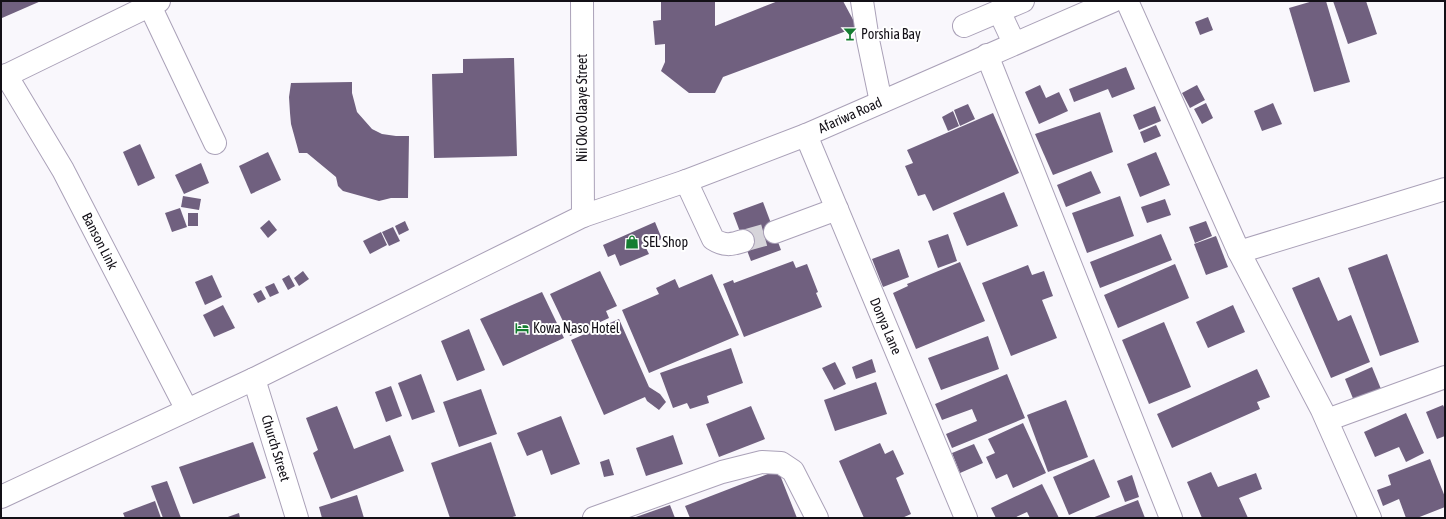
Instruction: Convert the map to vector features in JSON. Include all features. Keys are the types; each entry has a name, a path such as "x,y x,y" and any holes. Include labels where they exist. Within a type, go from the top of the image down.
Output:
{"street":[{"name":"Nii Oko Olaaye Street","path":"582,1 583,216"},
{"path":"862,1 868,40 881,102"},
{"path":"964,26 1023,1"},
{"name":"Afariwa Road","path":"1,497 254,378 583,216 686,181 806,135 1014,43 1075,8 1113,1"},
{"path":"1127,1 1239,252 1327,420 1370,518"},
{"path":"3,77 154,4 215,143"},
{"path":"999,11 1014,43"},
{"path":"987,55 1171,518"},
{"name":"Banson Link","path":"3,77 63,170 187,410"},
{"name":"Donya Lane","path":"806,135 966,518"},
{"path":"686,181 713,239 721,244 732,245 743,241"},
{"path":"1239,252 1445,189"},
{"path":"775,232 837,209"},
{"path":"1327,420 1445,377"},
{"name":"Church Street","path":"254,378 297,518"},
{"path":"594,518 722,472 762,462 782,463 793,471 817,518"}],"building":[{"path":"1,1 41,1 2,18"},
{"path":"661,1 715,1 715,26 778,1 843,1 857,27 723,77 715,93 689,93 661,71 665,62 665,44 655,45 653,21 661,20"},
{"path":"1313,1 1326,1 1350,82 1314,92 1289,8"},
{"path":"1333,1 1366,1 1377,34 1348,44"},
{"path":"1208,17 1213,30 1200,35 1195,22"},
{"path":"514,58 517,156 434,158 432,74 463,73 463,59"},
{"path":"1126,67 1135,89 1112,98 1108,89 1074,102 1069,89"},
{"path":"352,82 352,93 357,112 372,129 382,134 409,136 408,198 391,198 379,201 343,191 338,186 336,177 307,153 299,153 291,124 289,97 291,83"},
{"path":"1040,85 1046,98 1059,92 1068,111 1039,124 1025,92"},
{"path":"1197,85 1205,100 1190,108 1182,93"},
{"path":"1206,103 1213,118 1202,124 1194,109"},
{"path":"1273,103 1282,124 1262,131 1254,111"},
{"path":"968,104 975,119 960,126 954,110"},
{"path":"1155,106 1161,121 1139,130 1133,115"},
{"path":"953,111 959,126 948,131 942,117"},
{"path":"1100,112 1113,152 1053,175 1035,134"},
{"path":"993,113 1019,173 933,211 925,194 918,196 905,166 913,163 907,150"},
{"path":"1156,125 1161,136 1144,143 1140,132"},
{"path":"140,144 155,178 138,186 123,152"},
{"path":"268,152 281,180 251,194 239,166"},
{"path":"1156,152 1170,185 1140,197 1127,164"},
{"path":"201,163 209,183 184,194 175,175"},
{"path":"1091,171 1101,193 1066,207 1057,185"},
{"path":"1004,192 1018,226 967,246 953,213"},
{"path":"183,196 201,199 199,210 181,207"},
{"path":"1120,196 1134,236 1087,253 1072,213"},
{"path":"1165,199 1171,215 1147,223 1141,207"},
{"path":"763,202 781,250 751,261 733,213"},
{"path":"180,208 187,227 172,232 165,213"},
{"path":"188,213 198,213 198,226 188,226"},
{"path":"269,220 277,230 268,238 260,228"},
{"path":"405,221 409,230 399,235 395,226"},
{"path":"1206,221 1212,236 1195,243 1189,227"},
{"name":"SEL Shop","path":"655,222 662,239 645,246 649,254 620,266 615,254 608,257 603,245"},
{"path":"393,227 400,241 389,246 382,232"},
{"path":"381,232 387,245 370,254 363,241"},
{"path":"948,234 957,261 938,268 928,241"},
{"path":"1161,234 1172,260 1100,288 1090,262"},
{"path":"1216,236 1228,267 1206,275 1194,244"},
{"path":"899,249 909,277 883,287 872,259"},
{"path":"1387,254 1419,342 1380,356 1348,268"},
{"path":"793,261 796,268 807,264 822,307 744,337 723,284 733,280 734,283"},
{"path":"960,262 985,321 916,349 893,293 908,286 907,284"},
{"path":"1175,264 1189,298 1118,328 1104,295"},
{"path":"1028,265 1032,275 1044,271 1053,296 1042,300 1057,338 1011,356 982,283"},
{"path":"303,271 309,279 299,286 294,278"},
{"path":"600,271 617,306 606,311 609,318 570,336 550,294"},
{"path":"712,274 739,335 649,373 622,310 659,294 656,288 675,279 679,288"},
{"path":"212,275 222,297 205,305 195,282"},
{"path":"289,275 295,286 288,290 282,279"},
{"path":"1319,277 1338,321 1351,315 1370,362 1331,378 1292,288"},
{"path":"274,283 279,293 270,297 265,287"},
{"path":"261,290 266,299 258,303 253,294"},
{"name":"Kowa Naso Hotel","path":"542,292 564,338 503,366 480,319"},
{"path":"223,305 235,328 214,337 203,315"},
{"path":"1233,305 1245,332 1208,348 1196,322"},
{"path":"619,319 649,387 660,394 666,402 659,410 647,401 645,397 604,415 571,340"},
{"path":"1164,322 1191,387 1149,404 1122,340"},
{"path":"469,329 485,370 457,381 441,341"},
{"path":"988,336 999,369 941,390 928,358"},
{"path":"731,348 743,383 707,396 709,403 690,409 687,403 673,408 660,373"},
{"path":"872,359 876,372 856,379 852,367"},
{"path":"835,362 846,384 834,390 822,368"},
{"path":"1372,367 1381,389 1354,401 1345,379"},
{"path":"1257,369 1270,397 1257,402 1260,409 1172,448 1157,414"},
{"path":"421,374 435,412 412,420 398,383"},
{"path":"1007,374 1025,418 952,448 946,434 977,421 972,409 942,420 935,404"},
{"path":"876,382 887,414 835,431 824,400"},
{"path":"391,386 402,416 386,422 375,392"},
{"path":"481,389 497,434 459,447 443,402"},
{"path":"1066,400 1088,457 1048,472 1027,415"},
{"path":"1443,405 1445,409 1445,436 1437,439 1426,412"},
{"path":"337,406 354,449 390,435 404,471 331,499 313,453 318,450 306,418"},
{"path":"751,406 765,439 719,457 706,424"},
{"path":"1406,413 1424,453 1406,462 1399,447 1375,457 1364,432"},
{"path":"561,416 580,464 551,475 542,450 527,456 517,433"},
{"path":"1023,423 1046,473 1013,488 1007,474 996,479 986,457 995,453 988,439"},
{"path":"673,435 683,464 646,476 636,448"},
{"path":"253,442 266,478 193,504 179,467"},
{"path":"491,442 516,516 509,518 450,518 431,463"},
{"path":"880,443 885,454 893,450 904,474 896,478 911,514 902,518 864,518 839,461"},
{"path":"974,444 983,463 960,473 952,453"},
{"path":"609,459 614,475 604,477 600,462"},
{"path":"1094,459 1110,497 1069,515 1053,477"},
{"path":"1430,459 1445,497 1445,507 1417,518 1406,518 1399,499 1383,506 1377,490 1391,485 1388,475"},
{"path":"778,470 797,518 690,518 685,506"},
{"path":"1211,472 1218,487 1256,473 1262,489 1239,498 1248,518 1202,518 1187,482"},
{"path":"1132,475 1139,497 1125,502 1117,481"},
{"path":"167,481 181,518 163,518 151,486"},
{"path":"1042,484 1059,518 1030,518 1027,512 1014,518 996,518 991,508"},
{"path":"357,495 364,518 322,518 319,507"},
{"path":"1138,500 1145,518 1092,518"},
{"path":"155,501 161,518 125,518 123,513"},
{"path":"670,505 675,518 633,518"},
{"path":"239,513 240,518 225,518"}],"tunnel":[{"path":"743,241 775,232"}],"place":[{"name":"Porshia Bay","path":"850,34"},
{"name":"SEL Shop","path":"632,242"},
{"name":"Kowa Naso Hotel","path":"522,328"}]}
